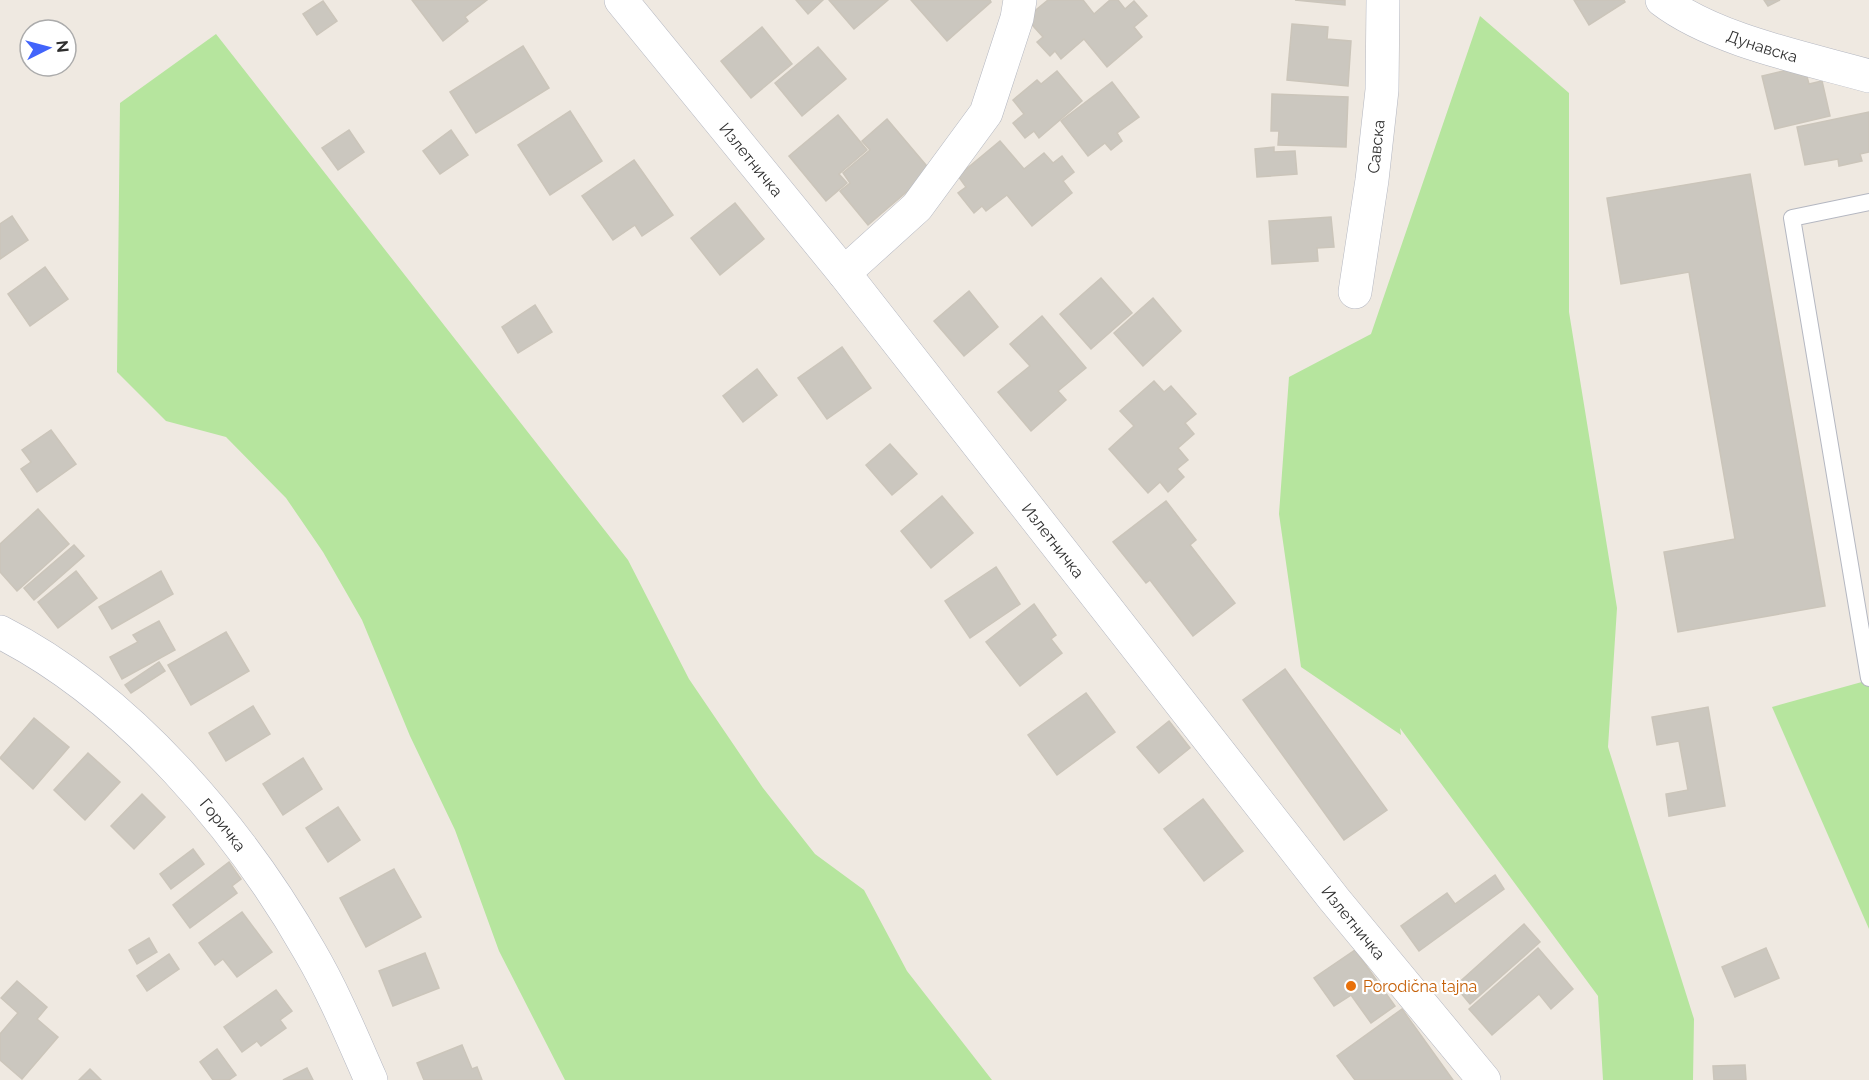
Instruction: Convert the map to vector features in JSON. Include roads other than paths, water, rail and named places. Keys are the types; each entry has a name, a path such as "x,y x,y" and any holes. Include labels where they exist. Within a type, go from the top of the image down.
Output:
{"street":[{"name":"Излетничка","path":"621,0 844,273 1334,899 1484,1080"},
{"path":"844,273 917,207 986,113 1017,18 1020,0"},
{"name":"Савска","path":"1355,292 1372,180 1382,90 1383,0"},
{"name":"Дунавска","path":"1662,0 1674,10 1721,32 1869,76"},
{"name":"Горичка","path":"0,632 36,650 112,708 172,767 228,828 310,952 371,1080"}],"lane":[{"path":"1869,202 1792,218 1869,678"}],"place":[{"name":"Porodična tajna","path":"1351,986"}]}
